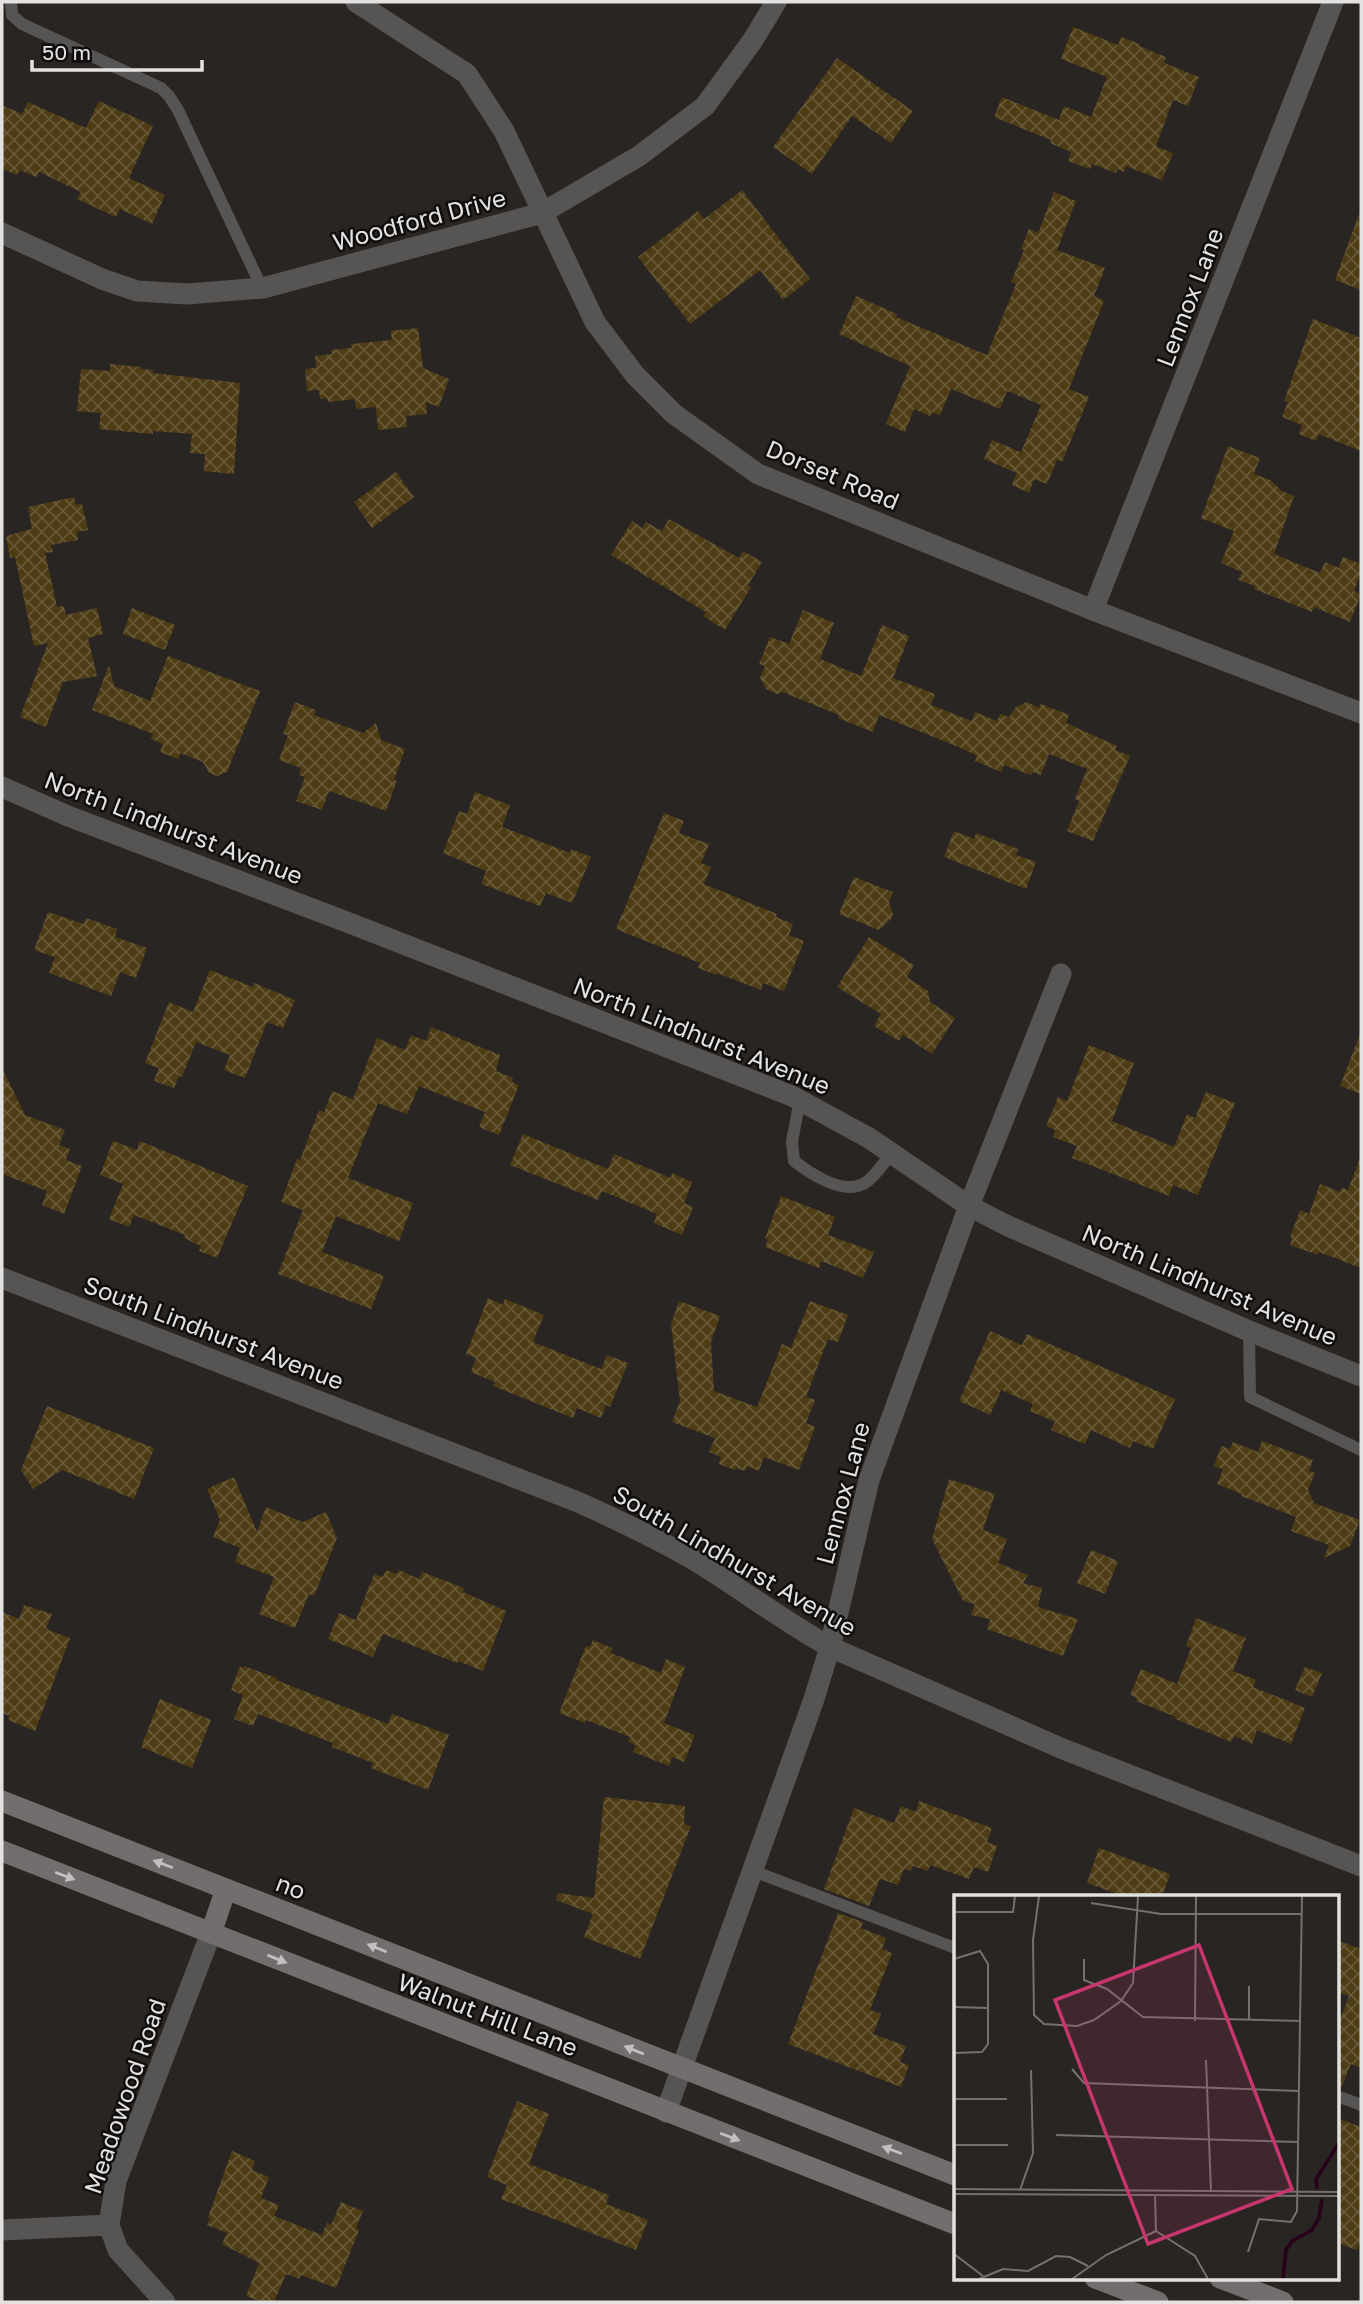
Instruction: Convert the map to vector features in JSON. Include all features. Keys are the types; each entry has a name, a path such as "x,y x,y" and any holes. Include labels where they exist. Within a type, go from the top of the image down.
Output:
{"main road":[{"path":"2,1801 226,1889 211,1933"},
{"name":"Walnut Hill Lane","path":"2,1851 954,2224"},
{"name":"no","path":"226,1889 337,1933"},
{"name":"Walnut Hill Lane","path":"337,1933 954,2175"},
{"path":"1100,2280 1158,2302"},
{"path":"1225,2280 1283,2302"}],"street":[{"name":"Dorset Road","path":"356,2 467,74 504,131 595,321 635,375 674,414 758,474 1093,610 1361,713"},
{"name":"Woodford Drive","path":"2,233 102,279 137,291 187,294 262,288 542,213 639,156 705,106 753,40 776,2"},
{"name":"Lennox Lane","path":"1093,610 1333,2"},
{"name":"North Lindhurst Avenue","path":"2,786 68,816 800,1100 869,1138 969,1206 1008,1226 1249,1331 1361,1376"},
{"name":"Lennox Lane","path":"666,2112 813,1702 830,1647 869,1480 969,1206 1061,974"},
{"name":"South Lindhurst Avenue","path":"2,1278 578,1502 637,1528 830,1647 1063,1749 1361,1866"},
{"name":"Meadowood Road","path":"165,2302 118,2250 109,2225 116,2181 211,1933"},
{"path":"2,2230 109,2225"}],"lane":[{"path":"10,2 12,15 23,24 161,88 169,96 262,288"},
{"path":"800,1100 792,1141 794,1161 813,1176 850,1188 866,1182 892,1153"},
{"path":"1249,1331 1250,1397 1361,1450"},
{"path":"753,1871 954,1948"},
{"path":"1338,2096 1361,2105"}],"building":[{"path":"1073,27 1118,45 1121,37 1140,44 1139,46 1166,57 1164,63 1199,77 1188,106 1173,100 1156,146 1173,153 1162,180 1126,166 1124,172 1118,169 1116,173 1092,164 1090,169 1068,161 1071,152 1050,143 1051,140 994,117 1002,97 1059,120 1064,106 1091,117 1107,77 1061,59"},
{"path":"837,58 913,111 891,143 852,116 812,174 773,147"},
{"path":"99,101 153,126 129,178 165,195 152,224 120,209 116,217 77,199 81,192 39,172 36,177 20,170 17,175 2,169 2,105 22,114 28,102 86,128"},
{"path":"742,190 810,279 783,300 760,270 690,324 638,257 698,211 704,219"},
{"path":"1054,192 1076,201 1057,250 1105,268 1094,296 1104,301 1069,389 1089,397 1062,462 1057,460 1047,484 1034,479 1029,493 1012,485 1017,473 984,459 992,440 1021,452 1041,405 1007,391 1000,409 951,389 940,415 932,412 930,416 914,409 905,432 886,424 910,366 839,334 856,296 897,314 896,317 987,355 1016,284 1011,282 1029,229 1038,233"},
{"path":"1359,214 1361,215 1361,290 1335,280"},
{"path":"1313,319 1361,338 1361,451 1318,434 1316,441 1299,434 1302,425 1282,417 1288,402 1284,401"},
{"path":"418,328 423,368 449,379 439,407 426,402 427,414 406,416 407,427 378,430 376,407 356,409 355,399 328,402 327,398 320,399 319,390 307,391 305,369 316,368 315,356 332,354 331,350 352,348 351,344 392,340 391,331"},
{"path":"110,364 141,367 153,370 153,373 240,383 234,474 204,471 205,454 190,453 192,434 99,429 101,413 77,411 81,369 110,371"},
{"path":"1228,446 1260,458 1254,474 1270,480 1282,491 1294,496 1274,554 1320,573 1325,562 1339,568 1343,557 1361,564 1354,591 1361,594 1350,622 1314,607 1312,612 1254,589 1255,586 1238,580 1242,572 1221,563 1234,531 1201,518"},
{"path":"396,472 414,497 372,528 354,502"},
{"path":"74,497 76,505 82,504 88,530 77,532 78,540 51,545 53,552 45,553 57,607 64,606 66,615 97,608 103,634 88,638 97,676 63,682 46,727 20,717 48,643 34,646 15,557 10,558 6,536 32,529 28,507"},
{"path":"669,519 739,558 743,551 762,562 748,585 751,587 725,630 703,616 706,612 611,555 632,521 642,528 646,522 662,531"},
{"path":"132,608 175,625 165,650 123,634"},
{"path":"803,610 834,623 820,659 861,676 882,625 909,636 893,678 935,694 931,705 972,721 975,712 997,721 1000,714 1009,717 1016,707 1027,702 1039,708 1041,704 1069,715 1066,723 1117,746 1115,750 1130,756 1093,841 1067,831 1079,801 1075,799 1087,769 1049,754 1041,775 1032,772 1031,775 1004,765 1001,772 975,761 977,756 961,748 879,715 873,732 782,692 777,694 766,689 760,678 765,666 759,664 770,637 789,644"},
{"path":"168,656 260,691 227,772 217,776 209,773 203,762 180,753 178,759 160,752 163,744 151,739 153,734 92,710 109,665 114,686 150,701"},
{"path":"295,702 316,710 314,715 363,733 376,723 381,740 405,749 386,811 329,791 322,810 296,801 305,777 299,775 301,768 279,760 288,735 283,734"},
{"path":"475,792 510,805 502,827 570,853 571,849 591,857 572,903 546,893 540,906 481,884 486,871 443,853 459,811 467,814"},
{"path":"664,813 684,821 679,833 709,844 701,863 711,867 704,884 777,914 776,917 793,924 789,935 804,941 784,991 763,983 761,990 698,968 700,963 616,929"},
{"path":"954,831 974,839 976,833 1018,849 1016,855 1036,862 1026,889 944,857"},
{"path":"854,877 893,892 889,902 892,918 879,930 839,914"},
{"path":"48,912 84,924 86,918 117,929 115,937 147,948 136,978 120,972 111,996 49,973 55,957 34,950"},
{"path":"869,937 914,965 907,977 928,991 930,1002 955,1018 932,1054 903,1035 899,1041 874,1026 881,1014 837,987"},
{"path":"210,970 253,987 254,983 295,1000 283,1028 267,1022 245,1078 224,1070 230,1055 196,1042 182,1077 179,1076 174,1088 154,1081 159,1068 145,1063 169,1002 193,1012"},
{"path":"431,1027 500,1055 496,1071 513,1078 512,1082 519,1085 499,1135 479,1127 485,1112 419,1086 407,1114 378,1103 348,1178 413,1203 399,1241 336,1216 322,1252 384,1276 371,1309 278,1274 303,1210 281,1202 319,1110 324,1112 332,1091 353,1099 377,1038 405,1050 411,1035 426,1041"},
{"path":"1361,1034 1361,1094 1340,1086"},
{"path":"1089,1045 1134,1063 1112,1121 1174,1147 1187,1114 1195,1118 1206,1092 1235,1103 1198,1195 1173,1185 1169,1196 1072,1158 1077,1146 1053,1137 1055,1130 1046,1126 1058,1097 1067,1101"},
{"path":"2,1068 25,1115 65,1130 59,1145 70,1149 66,1160 82,1166 64,1214 42,1205 47,1191 2,1174"},
{"path":"523,1134 608,1169 614,1154 671,1178 672,1173 692,1182 684,1203 693,1207 682,1235 654,1223 657,1214 602,1191 598,1200 510,1165"},
{"path":"113,1141 137,1150 140,1141 248,1186 217,1258 199,1251 201,1246 184,1238 185,1235 134,1215 129,1227 109,1219 123,1184 100,1175"},
{"path":"1360,1158 1361,1268 1319,1252 1318,1255 1290,1245 1290,1237 1300,1210 1309,1214 1320,1184 1340,1192 1342,1188 1348,1190"},
{"path":"781,1196 835,1217 828,1235 874,1252 863,1278 821,1261 819,1268 765,1247 768,1240 765,1238"},
{"path":"488,1298 503,1305 505,1299 544,1315 533,1342 601,1369 607,1355 628,1363 610,1407 606,1405 601,1418 577,1408 573,1418 493,1386 495,1382 471,1372 476,1358 466,1354"},
{"path":"679,1301 720,1316 711,1342 714,1391 757,1407 782,1344 791,1348 810,1301 848,1315 838,1342 828,1339 806,1397 815,1400 806,1423 815,1427 799,1470 764,1457 759,1471 747,1466 745,1471 735,1470 719,1464 721,1457 709,1452 715,1438 672,1422 680,1401 671,1324"},
{"path":"990,1331 1022,1345 1027,1334 1175,1399 1153,1449 1133,1441 1130,1448 1091,1430 1085,1444 1051,1430 1055,1422 1030,1411 1033,1404 1001,1390 990,1415 959,1401"},
{"path":"47,1406 154,1448 134,1499 62,1470 33,1489 21,1470"},
{"path":"1262,1441 1313,1460 1309,1471 1315,1473 1308,1490 1314,1503 1360,1520 1350,1546 1324,1558 1329,1545 1291,1531 1296,1517 1217,1484 1223,1469 1214,1466 1221,1446 1230,1449 1233,1442 1258,1452"},
{"path":"234,1477 257,1532 266,1507 303,1522 326,1512 337,1538 314,1596 309,1594 295,1628 259,1614 274,1577 235,1562 240,1548 213,1537 220,1520 207,1489"},
{"path":"949,1479 995,1494 983,1530 1007,1539 998,1563 1028,1575 1023,1583 1042,1588 1038,1607 1078,1619 1063,1656 987,1629 990,1619 971,1615 975,1604 963,1601 932,1539"},
{"path":"1091,1550 1118,1561 1105,1594 1077,1583"},
{"path":"386,1570 397,1574 399,1570 419,1579 422,1572 464,1588 463,1592 506,1611 483,1671 383,1634 373,1657 328,1639 339,1613 356,1620 374,1574 383,1577"},
{"path":"24,1605 52,1614 46,1629 70,1638 35,1731 8,1720 10,1716 2,1713 2,1612 19,1619"},
{"path":"1196,1618 1246,1638 1233,1671 1256,1680 1253,1687 1305,1708 1291,1744 1257,1730 1252,1744 1234,1736 1231,1742 1136,1701 1137,1698 1130,1695 1141,1669 1177,1684 1191,1648 1186,1646"},
{"path":"593,1640 612,1648 611,1653 661,1673 666,1659 685,1667 664,1723 695,1735 684,1762 672,1757 669,1766 633,1752 636,1745 628,1742 630,1737 559,1713 586,1646 590,1647"},
{"path":"240,1666 277,1678 276,1680 388,1724 392,1714 449,1735 428,1790 371,1768 373,1763 332,1747 333,1743 258,1714 253,1726 234,1719 243,1695 231,1690"},
{"path":"1305,1667 1322,1673 1312,1697 1295,1690"},
{"path":"160,1699 211,1720 192,1768 141,1747"},
{"path":"604,1797 685,1806 684,1824 691,1826 640,1959 584,1937 593,1914 556,1900 558,1893 594,1898"},
{"path":"919,1801 992,1828 987,1842 997,1846 988,1872 974,1867 969,1879 930,1865 928,1871 913,1866 911,1871 904,1869 898,1885 880,1879 869,1906 824,1889 854,1808 894,1823 901,1806 916,1812"},
{"path":"1099,1848 1170,1874 1162,1895 1120,1895 1087,1883"},
{"path":"838,1913 863,1922 861,1928 886,1938 882,1949 892,1953 870,2010 881,2014 873,2034 906,2046 900,2062 909,2065 901,2087 788,2044"},
{"path":"1338,1940 1361,1949 1361,2068 1351,2064 1341,2088 1338,2087 1338,2024 1349,1996 1338,1992"},
{"path":"517,2101 549,2114 529,2164 609,2195 606,2204 648,2220 636,2250 501,2199 507,2185 487,2177"},
{"path":"1338,2118 1361,2127 1361,2239 1357,2250 1338,2243"},
{"path":"232,2151 255,2161 252,2170 269,2177 261,2198 279,2205 274,2216 322,2235 327,2222 331,2225 341,2202 363,2211 356,2228 359,2230 336,2288 301,2275 299,2279 286,2274 274,2302 262,2302 246,2296 259,2263 222,2244 227,2233 207,2225"}]}
